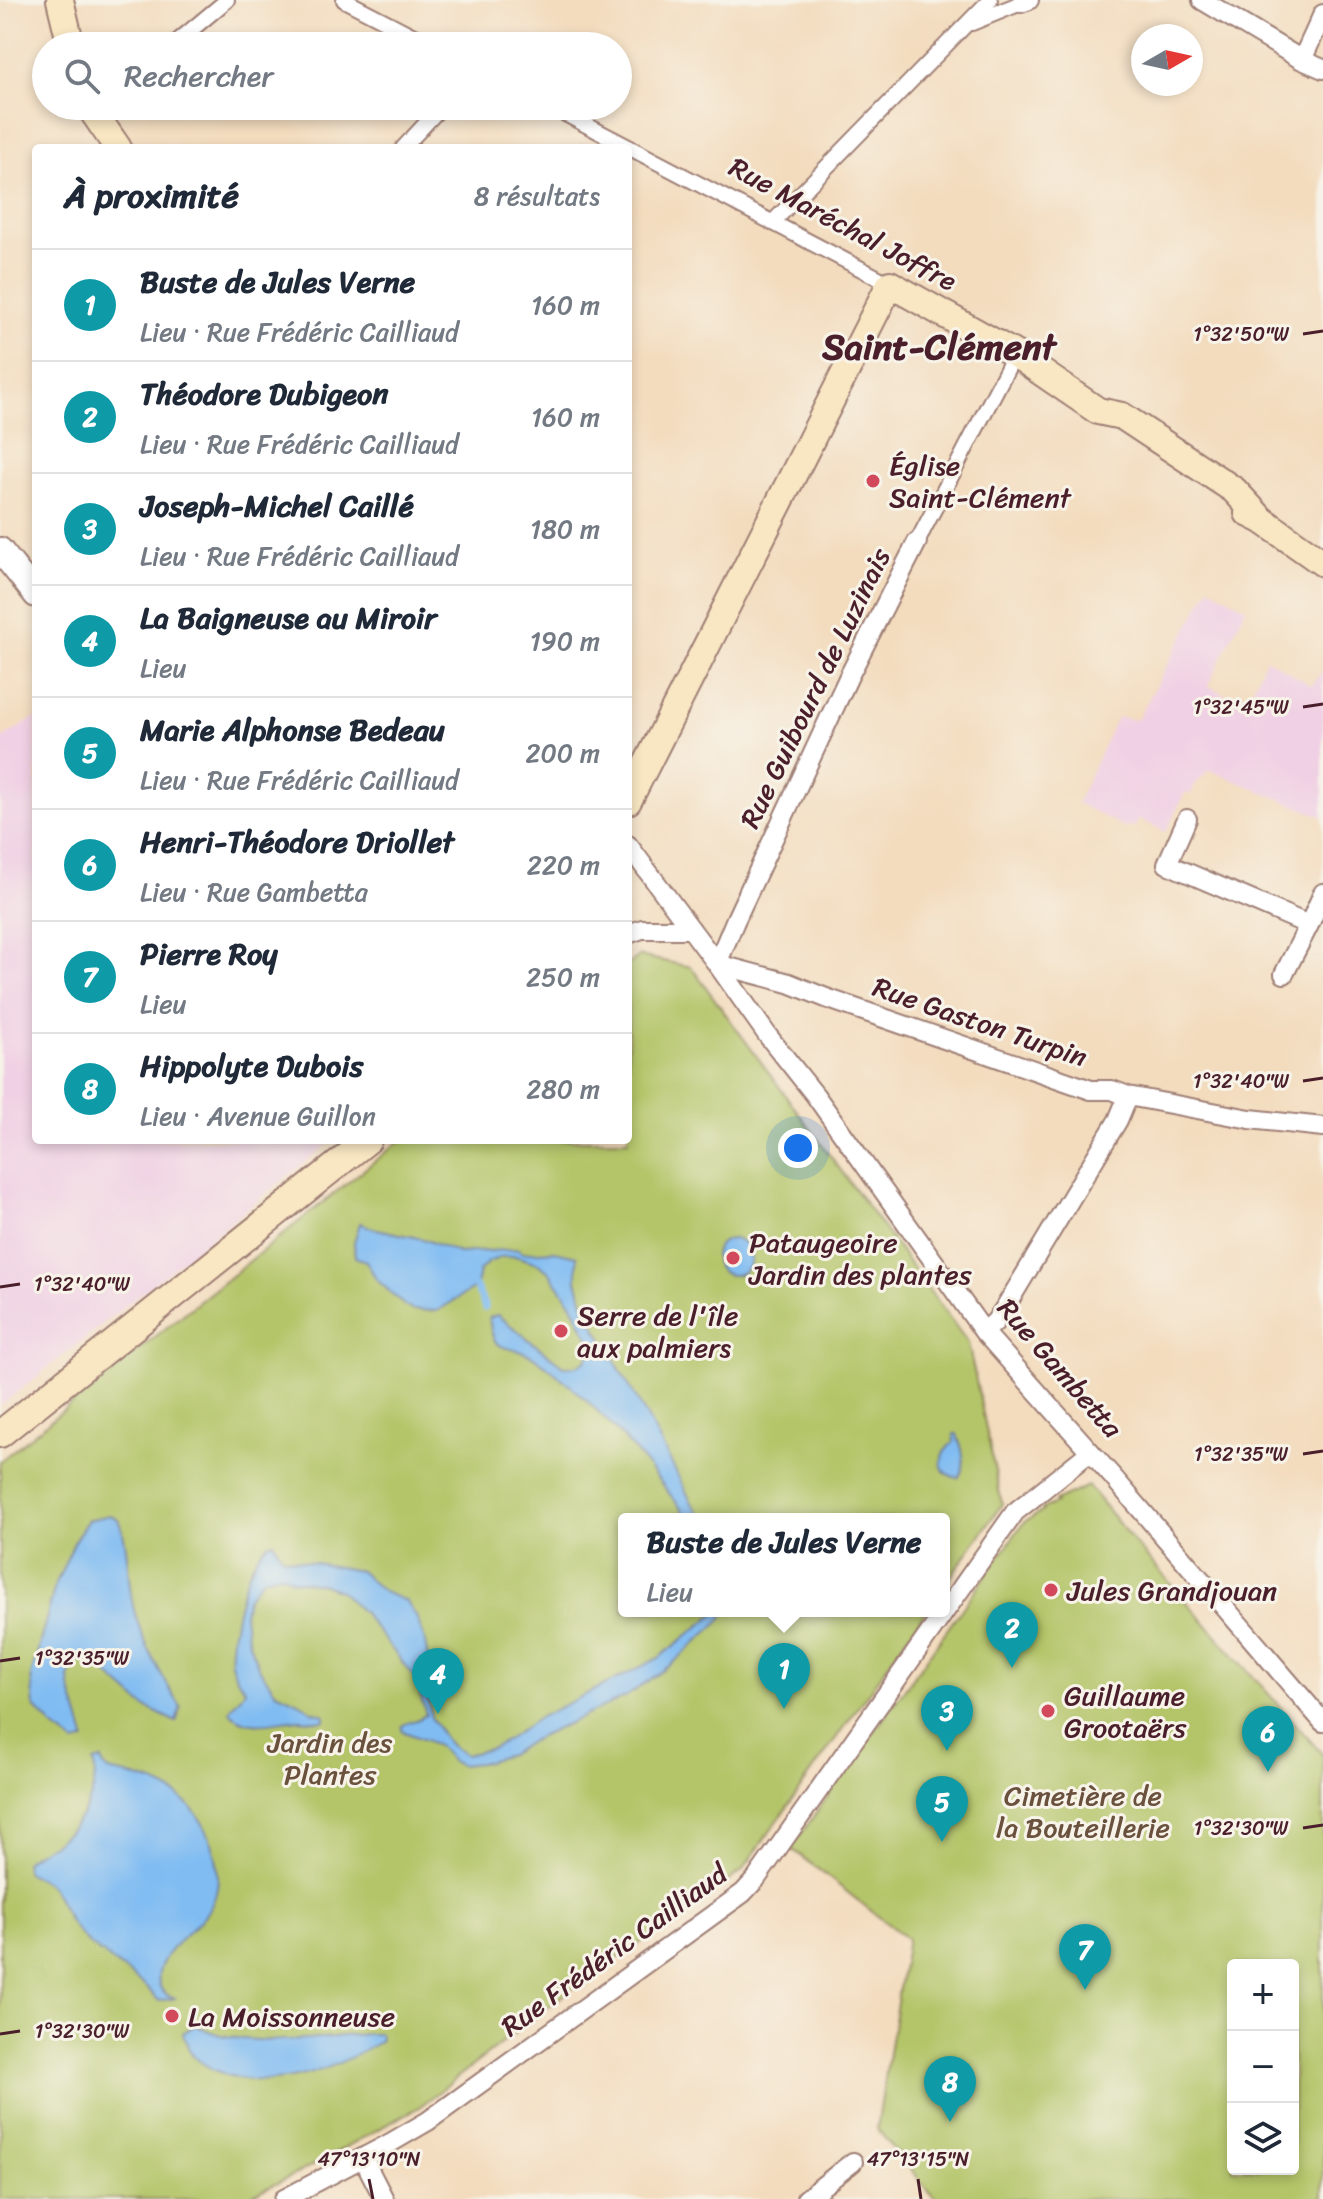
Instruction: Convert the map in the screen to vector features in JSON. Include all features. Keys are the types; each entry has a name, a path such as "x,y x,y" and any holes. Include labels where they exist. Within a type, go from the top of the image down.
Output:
{"main road":[{"path":"60,0 68,32"},
{"path":"101,120 116,144"},
{"path":"632,793 890,284"},
{"name":"Rue Maréchal Joffre","path":"890,284 1015,354 1098,411 1109,430 1226,502 1262,520 1323,563"},
{"path":"0,1434 363,1144"}],"street":[{"path":"189,32 227,0"},
{"path":"344,0 406,32"},
{"path":"772,223 990,0"},
{"path":"1202,0 1302,60 1323,69"},
{"path":"964,26 1025,2"},
{"path":"1302,60 1323,14"},
{"path":"407,144 429,120"},
{"name":"Rue Maréchal Joffre","path":"577,120 624,144"},
{"name":"Rue Maréchal Joffre","path":"632,148 890,284"},
{"name":"Rue Guibourd de Luzinais","path":"717,964 849,676 1015,354"},
{"path":"0,550 32,590"},
{"path":"1187,819 1167,864 1309,925"},
{"name":"Rue Gambetta","path":"632,850 815,1095 984,1332 1323,1722"},
{"path":"1284,974 1323,893"},
{"path":"632,933 642,929 691,929"},
{"name":"Rue Gaston Turpin","path":"717,964 789,983 1091,1090 1112,1090 1128,1096 1250,1119 1323,1127"},
{"path":"984,1332 1006,1306 1118,1120 1128,1096"},
{"name":"Rue Frédéric Cailliaud","path":"950,1604 1015,1512 1090,1452"},
{"name":"Rue Frédéric Cailliaud","path":"284,2199 428,2121 751,1885 941,1617"},
{"path":"363,2158 384,2199"},
{"path":"806,2199 853,2162"}],"shaded area":[{"path":"1210,587 1246,608 1208,685 1245,706 1266,658 1312,686 1320,673 1323,674 1323,817 1209,770 1191,794 1185,792 1166,832 1139,819 1134,828 1128,825 1126,828 1077,803 1117,717 1137,720"},
{"path":"32,720 32,1144 328,1144 0,1406 0,740"}],"green space":[{"name":"Jardin des Plantes","path":"639,956 691,967 968,1343 1002,1504 950,1578 950,1513 618,1513 618,1617 922,1617 742,1871 664,1928 591,1974 419,2107 244,2199 0,2199 0,1461 396,1144 632,1144 632,962"},
{"name":"Cimetière de la Bouteillerie","path":"1088,1486 1138,1547 1323,1755 1323,2199 936,2199 877,2129 907,1939 791,1848 1024,1522"}],"water":[{"path":"360,1223 423,1239 459,1253 519,1249 522,1253 555,1251 577,1256 577,1280 585,1308 700,1513 684,1513 624,1439 569,1384 534,1357 495,1341 489,1318 497,1315 563,1366 577,1366 586,1360 589,1338 571,1303 549,1272 537,1263 515,1256 501,1257 479,1271 476,1287 437,1311 413,1310 376,1279 366,1261 355,1257 354,1242"},
{"name":"Pataugeoire Jardin des plantes","path":"733,1239 746,1244 751,1257 746,1270 733,1275 720,1270 715,1257 720,1244"},
{"path":"954,1434 957,1434 963,1456 963,1467 958,1478 945,1472 941,1463 954,1442"},
{"path":"110,1515 118,1519 122,1531 133,1605 140,1629 181,1707 176,1722 145,1707 99,1667 80,1659 72,1663 69,1677 85,1738 75,1743 53,1727 34,1706 31,1676 55,1586 76,1538 88,1520"},
{"path":"273,1541 282,1557 360,1571 383,1592 406,1601 424,1637 428,1659 425,1683 431,1717 451,1746 466,1755 492,1748 540,1717 659,1658 710,1617 722,1617 673,1663 627,1696 531,1741 509,1755 460,1765 451,1761 438,1745 402,1731 402,1726 426,1714 415,1678 363,1613 340,1591 321,1584 293,1580 281,1574 263,1578 247,1598 244,1614 246,1633 259,1668 276,1692 325,1715 325,1720 254,1723 245,1722 230,1712 245,1689 236,1677 231,1662 236,1615 247,1576 264,1548"},
{"path":"102,1760 108,1771 156,1784 182,1799 200,1819 212,1844 218,1872 214,1899 204,1916 169,1952 159,1972 161,1989 176,1998 159,2001 93,1947 74,1927 47,1883 27,1873 25,1862 67,1833 81,1816 94,1785 94,1762"},
{"path":"196,2025 235,2038 257,2040 368,2034 379,2034 381,2037 380,2041 362,2052 321,2070 278,2080 256,2080 235,2077 200,2062 189,2049 183,2033"}],"waterway":[{"path":"476,1287 485,1308"}],"place":[{"name":"Église Saint-Clément","path":"873,481"},
{"name":"Pataugeoire Jardin des plantes","path":"733,1258"},
{"name":"Serre de l'île aux palmiers","path":"561,1331"},
{"name":"Jules Grandjouan","path":"1051,1590"},
{"name":"Théodore Dubigeon","path":"1012,1668"},
{"name":"Buste de Jules Verne","path":"784,1709"},
{"name":"Guillaume Grootaërs","path":"1048,1711"},
{"name":"La Baigneuse au Miroir","path":"438,1714"},
{"name":"Joseph-Michel Caillé","path":"947,1751"},
{"name":"Henri-Théodore Driollet","path":"1268,1772"},
{"name":"Marie Alphonse Bedeau","path":"942,1842"},
{"name":"Pierre Roy","path":"1085,1990"},
{"name":"La Moissonneuse","path":"172,2016"},
{"name":"Hippolyte Dubois","path":"950,2122"}],"district":[{"name":"Saint-Clément","path":"939,347"}]}
